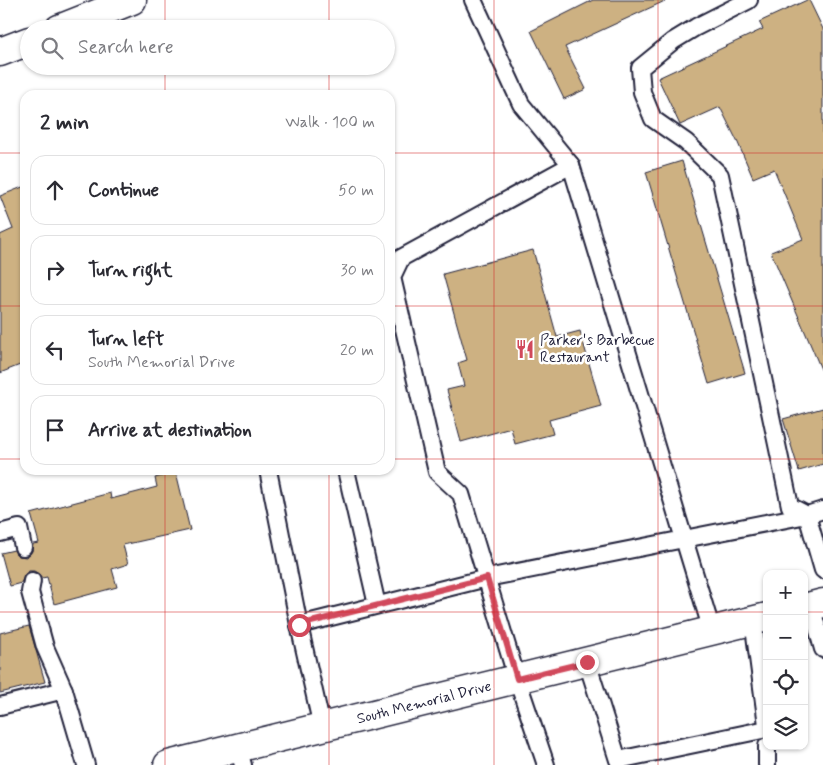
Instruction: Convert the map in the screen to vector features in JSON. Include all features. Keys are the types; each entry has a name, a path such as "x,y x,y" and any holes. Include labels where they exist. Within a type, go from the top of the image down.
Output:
{"main road":[{"path":"82,20 132,0"},
{"path":"0,52 20,44"},
{"name":"South Memorial Drive","path":"168,765 241,756 322,727 760,619"}],"lane":[{"path":"473,0 521,104 570,165 712,631"},
{"path":"749,0 673,41 640,68 642,92 653,119 686,142 720,175 790,506 807,515 823,570"},
{"path":"395,271 401,258 570,165"},
{"path":"395,290 437,472 461,494 517,679 546,765"},
{"path":"269,475 299,625 322,727"},
{"path":"347,475 377,605"},
{"path":"299,625 487,578 807,515 823,510"},
{"path":"0,533 18,528 23,547"},
{"path":"32,581 30,592 45,647 64,690 86,765"},
{"path":"813,606 823,649"},
{"path":"760,619 766,705"},
{"path":"587,662 619,762 763,729"},
{"path":"0,706 64,690"},
{"path":"767,750 767,765"}],"building":[{"path":"593,0 667,0 565,47 586,89 564,99 531,31"},
{"path":"809,0 823,29 823,374 771,252 803,239 774,169 753,178 720,107 680,125 658,78 763,29 759,22"},
{"path":"682,161 745,373 709,384 646,172"},
{"path":"20,188 20,365 0,373 0,235 13,229 0,196"},
{"name":"Parker's Barbecue Restaurant","path":"533,250 557,337 580,331 601,406 549,420 553,434 515,444 511,428 461,442 447,390 464,386 458,363 467,360 443,274"},
{"path":"823,408 823,464 799,471 783,419"},
{"path":"166,475 177,475 190,530 123,545 128,564 112,569 117,587 54,604 47,577 42,578 34,571 29,571 25,574 21,583 10,586 1,553 14,550 19,556 26,557 32,551 33,544 39,543 31,514 110,493 111,499 157,487 155,478"},
{"path":"29,626 45,682 0,693 0,633"}],"place":[{"name":"Parker's Barbecue Restaurant","path":"525,349"}],"route":[{"path":"299,625 487,578 517,679 587,662"}]}
